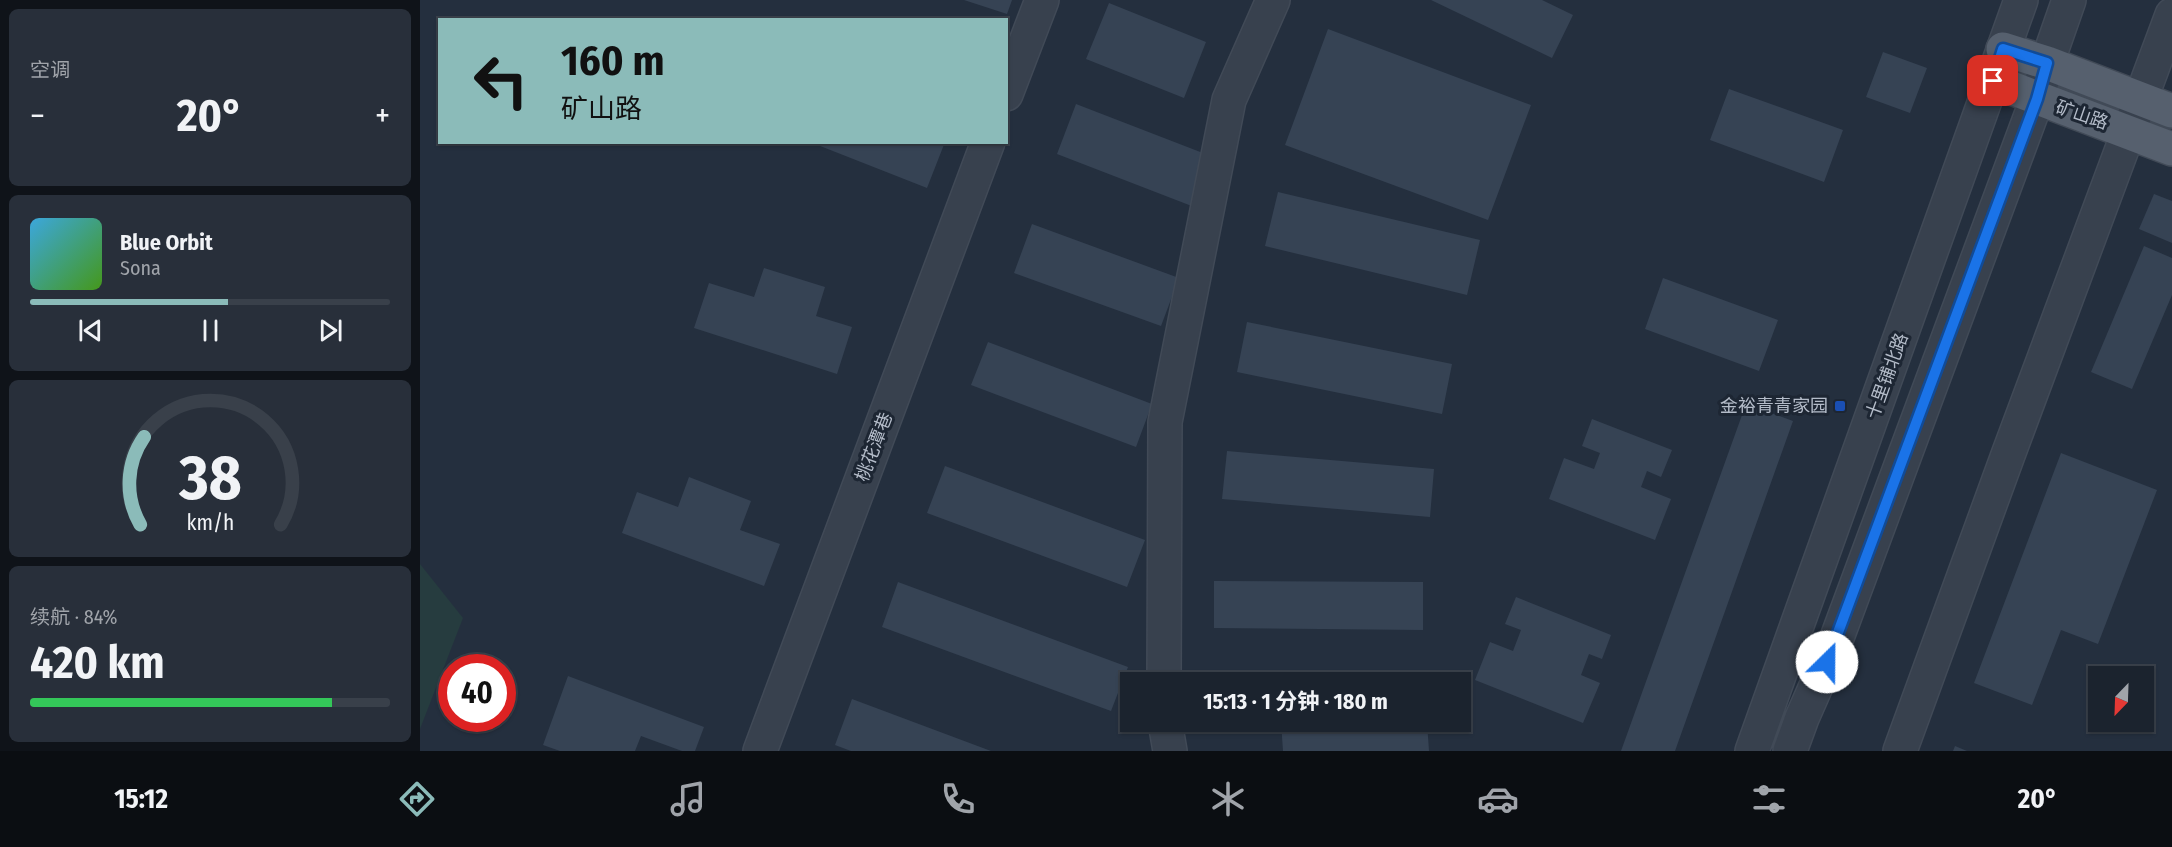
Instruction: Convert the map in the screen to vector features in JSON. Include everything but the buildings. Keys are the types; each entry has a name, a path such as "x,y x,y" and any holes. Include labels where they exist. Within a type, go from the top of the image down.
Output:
{"main road":[{"name":"矿山路","path":"2003,49 2047,63 2172,111"},
{"name":"矿山路","path":"1993,81 2172,149"}],"street":[{"path":"1008,89 1042,0"},
{"path":"1164,672 1165,422 1229,100 1273,0"},
{"name":"十里铺北路","path":"1752,751 2022,0"},
{"path":"1790,751 1835,643 2037,99 2069,0"},
{"path":"1900,751 2172,15"},
{"name":"桃花潭巷","path":"760,751 987,144"},
{"path":"1167,732 1170,751"}],"green space":[{"path":"420,564 463,618 449,654 438,654 438,683 420,729"}],"place":[{"name":"金裕青青家园","path":"1840,406"}],"route":[{"path":"1827,662 2037,99 2047,63 2003,49 1993,81"}]}
